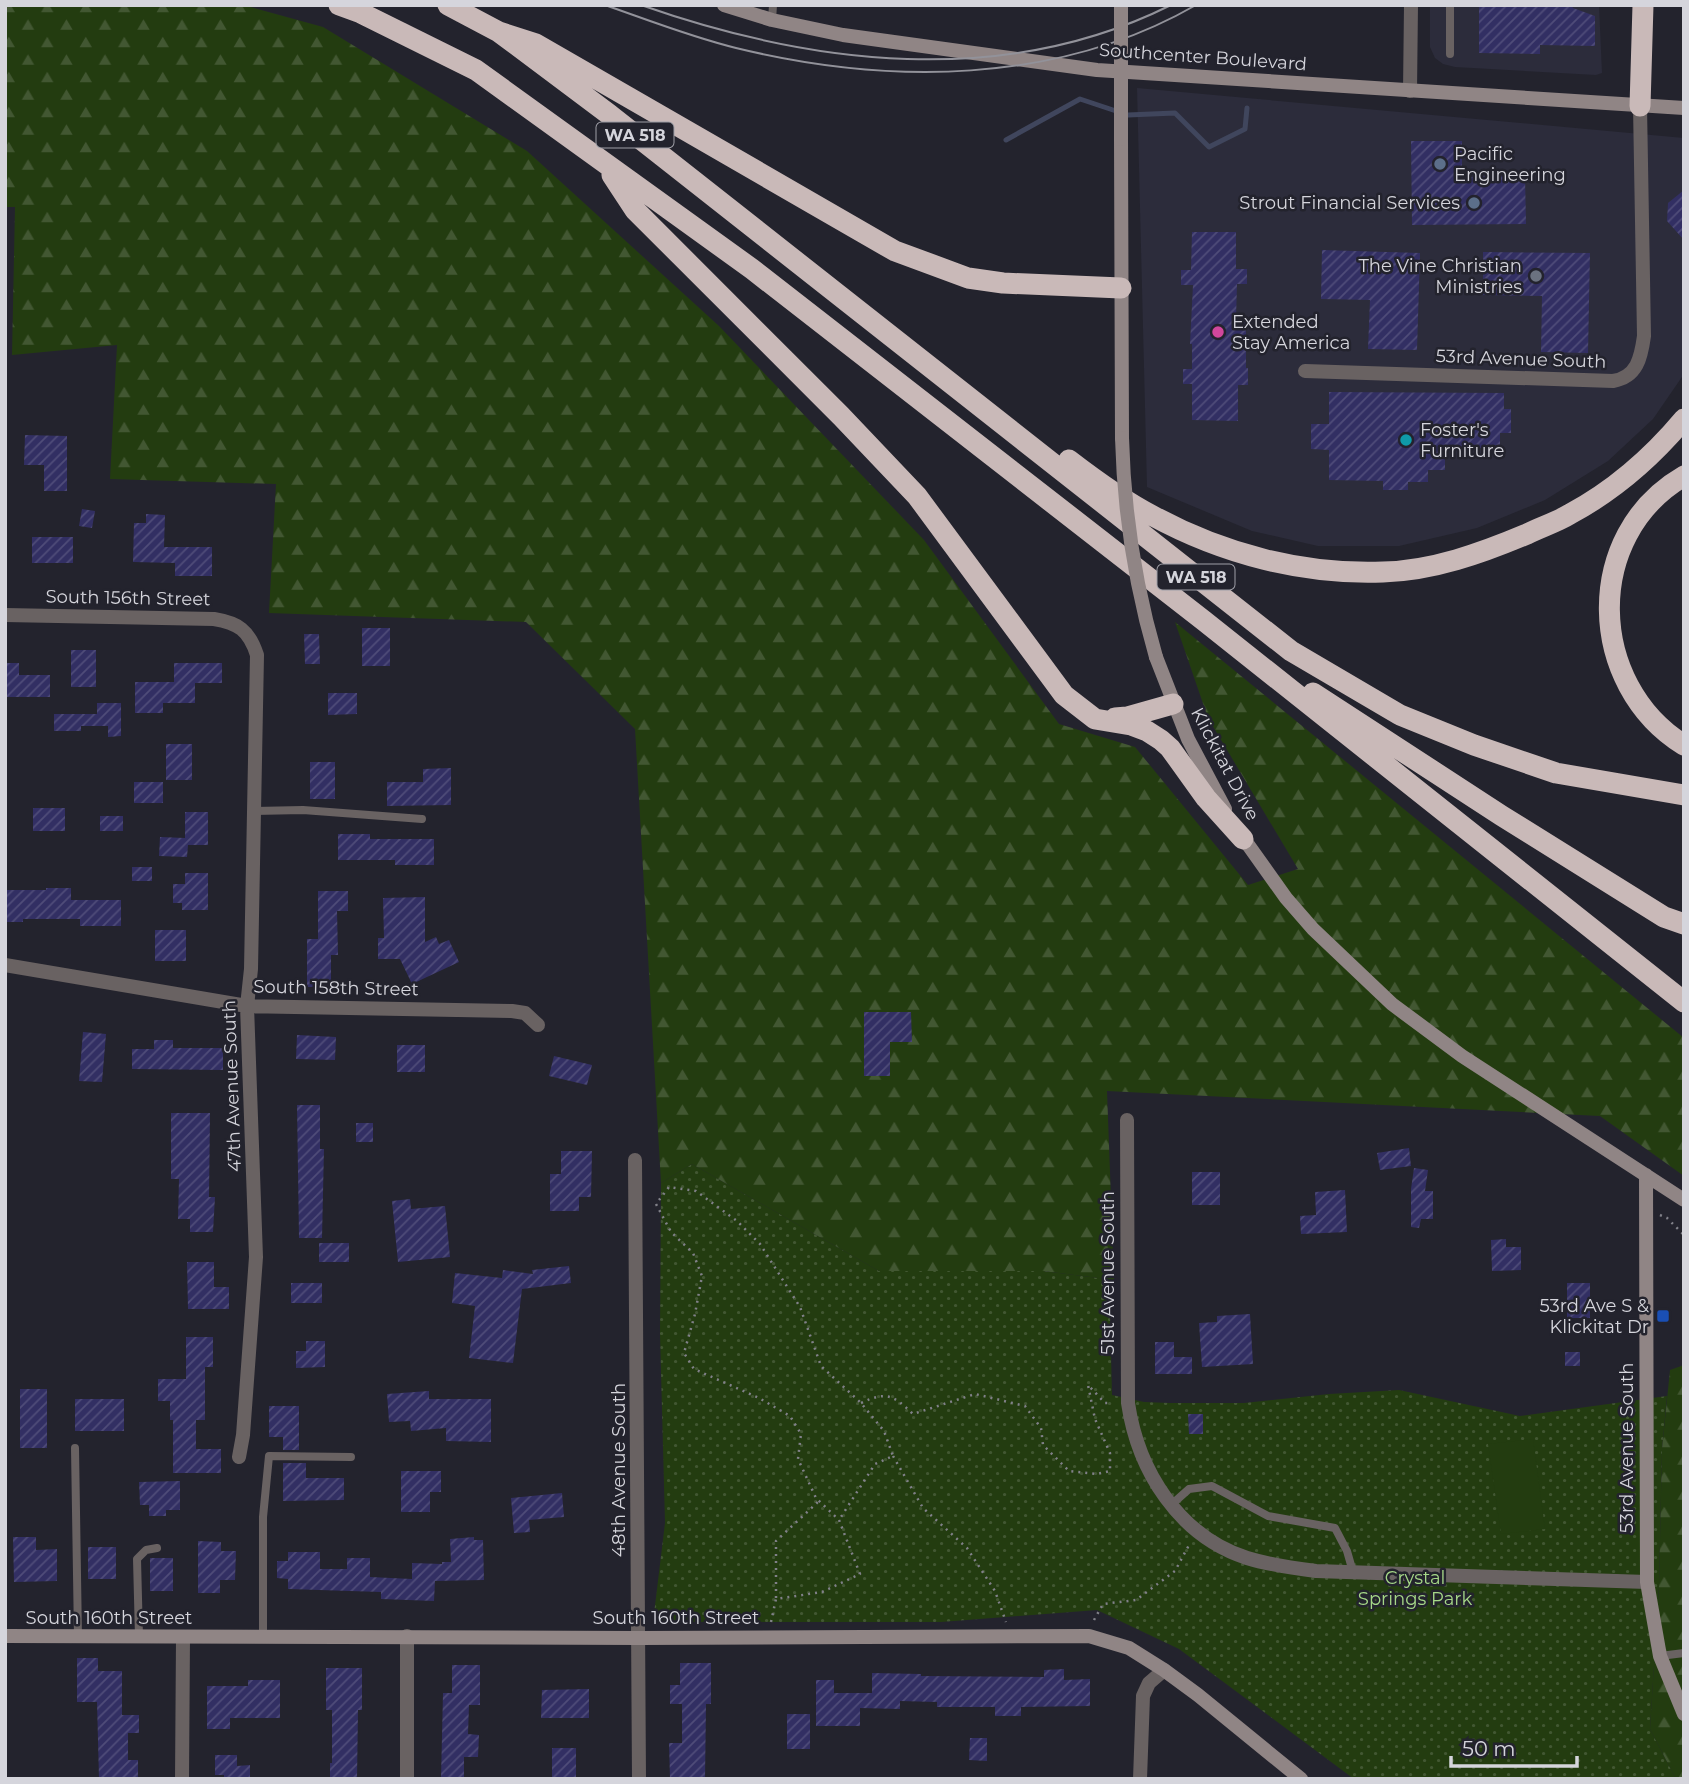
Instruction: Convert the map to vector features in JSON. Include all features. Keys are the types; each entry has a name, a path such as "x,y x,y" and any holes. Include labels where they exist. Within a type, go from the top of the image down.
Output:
{"highway":[{"name":"WA 518","path":"339,5 361,13 476,70 752,269 1203,621 1681,1000"},
{"name":"WA 518","path":"448,5 499,32 769,240 1291,651 1400,715 1474,745 1556,773 1684,795"},
{"path":"1640,106 1643,5"},
{"path":"499,32 536,44 895,251 968,278 1003,284 1121,288"},
{"path":"603,162 635,210 917,496 1064,695 1096,719 1131,725 1161,740 1170,748 1206,799 1243,839"},
{"path":"769,240 1085,472 1152,516 1213,544 1270,561 1327,571 1385,572 1440,564 1503,544 1570,514 1611,487 1662,445 1684,419"},
{"path":"1684,476 1654,497 1631,529 1615,562 1610,588 1609,619 1613,648 1626,683 1644,712 1668,735 1684,745"},
{"path":"1203,621 1502,816 1664,917 1684,924"},
{"path":"1096,719 1127,717 1173,704"}],"street":[{"name":"Southcenter Boulevard","path":"724,5 772,12 872,39 1097,70 1684,108"},
{"name":"Klickitat Drive","path":"1121,5 1122,438 1131,549 1156,657 1173,704 1211,785 1243,839 1286,898 1363,979 1462,1056 1684,1200"},
{"path":"1410,91 1411,5"},
{"name":"53rd Avenue South","path":"1306,371 1613,381 1630,374 1637,368 1644,336 1640,106"},
{"name":"South 156th Street","path":"5,615 214,619 233,622 246,633"},
{"name":"47th Avenue South","path":"239,1457 243,1435 256,1256 247,1006 251,969 257,654 246,633"},
{"name":"South 158th Street","path":"5,965 247,1006 512,1010 525,1013 538,1025"},
{"name":"51st Avenue South","path":"1127,1120 1128,1403 1131,1426 1146,1467 1171,1505 1197,1530 1219,1545 1245,1557 1280,1567 1647,1582"},
{"name":"48th Avenue South","path":"635,1160 639,1779"},
{"name":"53rd Avenue South","path":"1646,1175 1647,1582 1660,1656 1684,1714"},
{"name":"South 160th Street","path":"5,1636 1089,1636 1129,1648 1164,1670 1301,1779"},
{"path":"407,1636 407,1779"},
{"path":"182,1779 183,1638"},
{"path":"1140,1779 1143,1696 1149,1683 1164,1670"}],"lane":[{"path":"1450,5 1450,54"},
{"path":"254,811 303,810 422,819"},
{"path":"75,1448 78,1637"},
{"path":"263,1637 263,1517 269,1456 351,1457"},
{"path":"1171,1505 1189,1489 1212,1486 1268,1516 1335,1528 1347,1551 1353,1572"},
{"path":"139,1637 137,1559 146,1550 157,1548"},
{"path":"1660,1656 1684,1653"}],"path":[{"path":"775,1600 822,1592 860,1574 839,1520 819,1501 798,1459 801,1434 790,1416 759,1398 694,1369 684,1353 702,1276 693,1253 671,1232 656,1204 669,1187 696,1191 737,1222 760,1244 800,1307 821,1366 861,1403 884,1431 893,1456 923,1508 967,1548 995,1591 1003,1608 1009,1635"},
{"path":"1667,1217 1684,1235"},
{"path":"861,1403 879,1395 898,1400 913,1415 975,1394 1025,1406 1041,1428 1043,1445 1069,1471 1097,1474 1110,1471 1110,1453 1095,1419 1088,1385 1105,1403 1128,1403"},
{"path":"839,1520 875,1464 893,1456"},
{"path":"768,1637 775,1600 776,1541 819,1501"},
{"path":"1089,1636 1103,1604 1136,1600 1175,1571 1197,1530"}],"shaded area":[{"path":"1430,5 1599,5 1602,73 1596,75 1455,67 1443,64 1435,58 1430,47"},
{"path":"1137,88 1684,138 1684,374 1653,419 1608,461 1545,500 1477,528 1399,546 1318,546 1252,531 1147,487"}],"green space":[{"path":"5,5 243,5 323,27 527,151 719,326 924,540 1059,724 1135,747 1248,885 1298,869 1208,718 1175,622 1684,1038 1684,1176 1600,1116 1107,1091 1114,1280 1043,1271 879,1271 692,1164 661,1183 635,729 526,622 269,613 276,484 110,479 117,345 12,355 15,207 5,207"},
{"name":"Crystal Springs Park","path":"692,1164 879,1271 1043,1271 1114,1280 1110,1313 1112,1395 1144,1402 1244,1403 1399,1390 1520,1416 1667,1396 1662,1449 1659,1585 1650,1729 1676,1779 1354,1779 1179,1649 1097,1610 941,1622 653,1622 665,1523 660,1334 661,1183"},
{"path":"1684,1365 1684,1779 1676,1779 1650,1729 1659,1585 1662,1449 1670,1370"},
{"path":"1533,1439 1545,1529 1501,1534 1488,1444"}],"building":[{"path":"1479,5 1571,5 1595,16 1595,46 1540,45 1540,54 1479,53"},
{"path":"1411,141 1462,141 1462,177 1525,176 1526,224 1412,225"},
{"path":"1684,190 1684,240 1667,221 1668,203"},
{"name":"Extended Stay America","path":"1192,232 1236,232 1236,269 1247,269 1247,284 1237,284 1236,319 1246,319 1248,368 1248,385 1238,385 1238,421 1192,420 1192,384 1183,384 1183,369 1192,369 1190,344 1193,285 1181,285 1181,270 1191,270"},
{"path":"1322,250 1420,253 1417,350 1368,349 1370,300 1321,299"},
{"path":"1483,252 1590,253 1588,353 1541,352 1542,296 1483,295"},
{"name":"Foster's Furniture","path":"1329,392 1504,393 1504,409 1511,409 1511,433 1500,433 1500,448 1445,448 1445,470 1428,470 1428,482 1408,482 1408,490 1383,490 1383,481 1329,480 1329,450 1311,449 1311,424 1329,424"},
{"path":"25,435 67,436 67,491 44,491 44,465 24,465"},
{"path":"82,509 95,511 92,528 79,526"},
{"path":"146,514 165,515 164,547 212,547 212,576 175,576 175,563 133,562 134,523 146,523"},
{"path":"32,537 73,537 73,563 32,563"},
{"path":"362,628 390,628 390,666 362,666"},
{"path":"304,634 319,634 320,664 305,664"},
{"path":"71,650 96,650 96,687 71,687"},
{"path":"5,663 19,663 19,675 50,675 50,697 5,697"},
{"path":"174,663 222,663 222,683 195,683 195,703 163,703 163,713 135,713 135,682 174,682"},
{"path":"328,693 357,693 357,714 328,715"},
{"path":"97,703 121,703 121,736 108,737 108,726 81,726 81,731 54,731 54,714 97,714"},
{"path":"166,744 192,744 192,780 166,780"},
{"path":"310,762 335,762 335,799 310,799"},
{"path":"451,768 451,805 387,806 387,782 423,782 423,769"},
{"path":"134,782 163,782 163,803 134,803"},
{"path":"33,808 65,808 65,831 33,831"},
{"path":"185,812 208,812 208,845 188,845 187,857 159,856 160,837 185,838"},
{"path":"100,816 123,816 123,831 100,831"},
{"path":"338,834 370,834 370,839 434,839 434,865 395,865 395,860 338,860"},
{"path":"132,867 152,867 152,881 132,881"},
{"path":"185,873 208,873 208,910 182,910 182,903 173,903 173,884 185,884"},
{"path":"71,888 71,900 121,900 121,926 80,926 80,919 23,919 23,922 5,922 5,890"},
{"path":"318,891 348,891 348,911 337,911 338,955 331,955 331,987 307,987 307,939 318,939"},
{"path":"425,897 425,942 436,937 439,944 449,940 459,962 412,984 400,959 378,959 378,938 384,938 383,898"},
{"path":"155,930 186,930 186,961 155,961"},
{"path":"864,1012 911,1012 912,1042 890,1042 890,1076 864,1076"},
{"path":"83,1032 106,1034 102,1082 79,1081"},
{"path":"297,1035 336,1037 335,1060 296,1059"},
{"path":"154,1040 173,1040 173,1048 223,1048 223,1070 132,1069 132,1049 154,1049"},
{"path":"397,1045 425,1045 425,1072 397,1072"},
{"path":"554,1056 592,1065 587,1085 549,1076"},
{"path":"297,1105 320,1105 320,1149 324,1149 322,1238 299,1238"},
{"path":"171,1113 210,1113 209,1197 215,1197 213,1232 190,1232 190,1219 178,1219 179,1179 171,1179"},
{"path":"356,1123 373,1123 373,1142 356,1142"},
{"path":"1409,1148 1411,1166 1380,1170 1377,1153"},
{"path":"561,1151 592,1151 591,1197 579,1197 579,1211 550,1211 550,1174 561,1174"},
{"path":"1414,1168 1428,1170 1425,1191 1433,1191 1433,1219 1421,1219 1419,1228 1411,1227"},
{"path":"1192,1172 1220,1172 1220,1205 1192,1205"},
{"path":"1345,1190 1347,1232 1301,1234 1300,1216 1316,1215 1315,1192"},
{"path":"410,1199 411,1209 445,1206 450,1257 398,1262 392,1201"},
{"path":"1506,1239 1506,1247 1521,1247 1521,1270 1492,1271 1491,1240"},
{"path":"319,1243 349,1243 349,1262 319,1262"},
{"path":"187,1262 214,1262 214,1287 229,1287 229,1309 188,1309"},
{"path":"569,1266 571,1283 522,1289 513,1363 469,1358 475,1306 452,1303 455,1273 502,1278 503,1270 533,1274 532,1270"},
{"path":"291,1283 322,1283 322,1303 291,1303"},
{"path":"1567,1283 1590,1283 1590,1318 1567,1318"},
{"path":"1250,1314 1253,1364 1202,1367 1199,1323 1217,1322 1217,1316"},
{"path":"186,1337 213,1337 213,1367 205,1367 205,1420 196,1420 196,1449 221,1449 221,1473 173,1473 173,1420 170,1420 170,1401 158,1401 158,1379 186,1379"},
{"path":"306,1341 325,1341 325,1367 296,1368 296,1351 306,1351"},
{"path":"1155,1342 1174,1342 1174,1357 1192,1357 1192,1374 1155,1374"},
{"path":"1565,1352 1580,1352 1580,1366 1565,1366"},
{"path":"20,1389 47,1389 47,1448 20,1448"},
{"path":"429,1391 429,1399 491,1399 491,1442 446,1441 446,1428 411,1431 410,1421 389,1422 387,1394"},
{"path":"75,1399 124,1399 124,1431 75,1431"},
{"path":"269,1406 299,1406 299,1450 283,1450 283,1437 269,1437"},
{"path":"1188,1414 1203,1414 1203,1434 1189,1434"},
{"path":"283,1463 306,1463 306,1478 344,1478 344,1500 283,1501"},
{"path":"401,1471 441,1471 441,1492 430,1492 430,1512 401,1512"},
{"path":"180,1481 180,1510 166,1510 166,1516 149,1516 149,1505 140,1505 139,1482"},
{"path":"562,1493 564,1517 529,1520 530,1532 514,1533 511,1498"},
{"path":"13,1537 36,1537 36,1550 57,1549 57,1581 14,1582"},
{"path":"474,1537 474,1540 483,1540 484,1580 435,1581 434,1601 381,1599 381,1592 288,1589 288,1579 277,1578 277,1561 288,1561 288,1552 320,1552 320,1569 347,1569 347,1558 370,1558 370,1577 412,1579 412,1563 451,1562 450,1539"},
{"path":"198,1541 221,1542 221,1551 236,1551 235,1580 220,1580 220,1593 198,1593"},
{"path":"88,1547 116,1547 116,1579 88,1579"},
{"path":"150,1558 173,1558 173,1591 150,1591"},
{"path":"77,1658 98,1658 98,1671 122,1671 122,1715 139,1715 139,1733 128,1733 128,1760 138,1760 138,1779 99,1779 97,1702 77,1702"},
{"path":"680,1663 711,1663 711,1704 706,1704 705,1779 670,1779 669,1743 682,1743 682,1704 670,1704 670,1685 680,1685"},
{"path":"452,1665 480,1665 480,1705 469,1705 468,1734 479,1735 478,1757 464,1757 464,1779 441,1779 443,1693 452,1693"},
{"path":"326,1668 362,1668 362,1710 358,1710 357,1779 330,1779 332,1710 326,1710"},
{"path":"1064,1669 1064,1680 1090,1679 1090,1706 1021,1707 1021,1716 995,1716 995,1707 937,1707 937,1702 900,1701 900,1709 860,1708 860,1726 816,1726 816,1680 834,1680 834,1693 872,1693 872,1673 1044,1677 1044,1670"},
{"path":"248,1680 280,1680 280,1718 230,1718 230,1729 207,1729 207,1686 248,1686"},
{"path":"589,1689 589,1718 541,1718 542,1690"},
{"path":"787,1714 810,1714 810,1749 787,1749"},
{"path":"970,1738 987,1738 987,1761 969,1760"},
{"path":"552,1748 576,1748 576,1779 552,1779"},
{"path":"215,1755 237,1755 237,1766 250,1765 250,1779 224,1779 224,1775 215,1775"}],"waterway":[{"path":"1006,140 1080,99 1128,115 1175,113 1209,147 1245,129 1247,108"}],"tram line":[{"path":"605,5 686,34 736,48 852,68 912,72 1029,64 1087,51 1143,31 1196,5"},
{"path":"641,5 706,26 772,42 840,54 907,59 975,58 1041,49 1107,32 1171,5"}],"place":[{"name":"Pacific Engineering","path":"1440,164"},
{"name":"Strout Financial Services","path":"1474,203"},
{"name":"The Vine Christian Ministries","path":"1536,276"},
{"name":"Extended Stay America","path":"1218,332"},
{"name":"Foster's Furniture","path":"1406,440"},
{"name":"53rd Ave S & Klickitat Dr","path":"1663,1316"}]}
